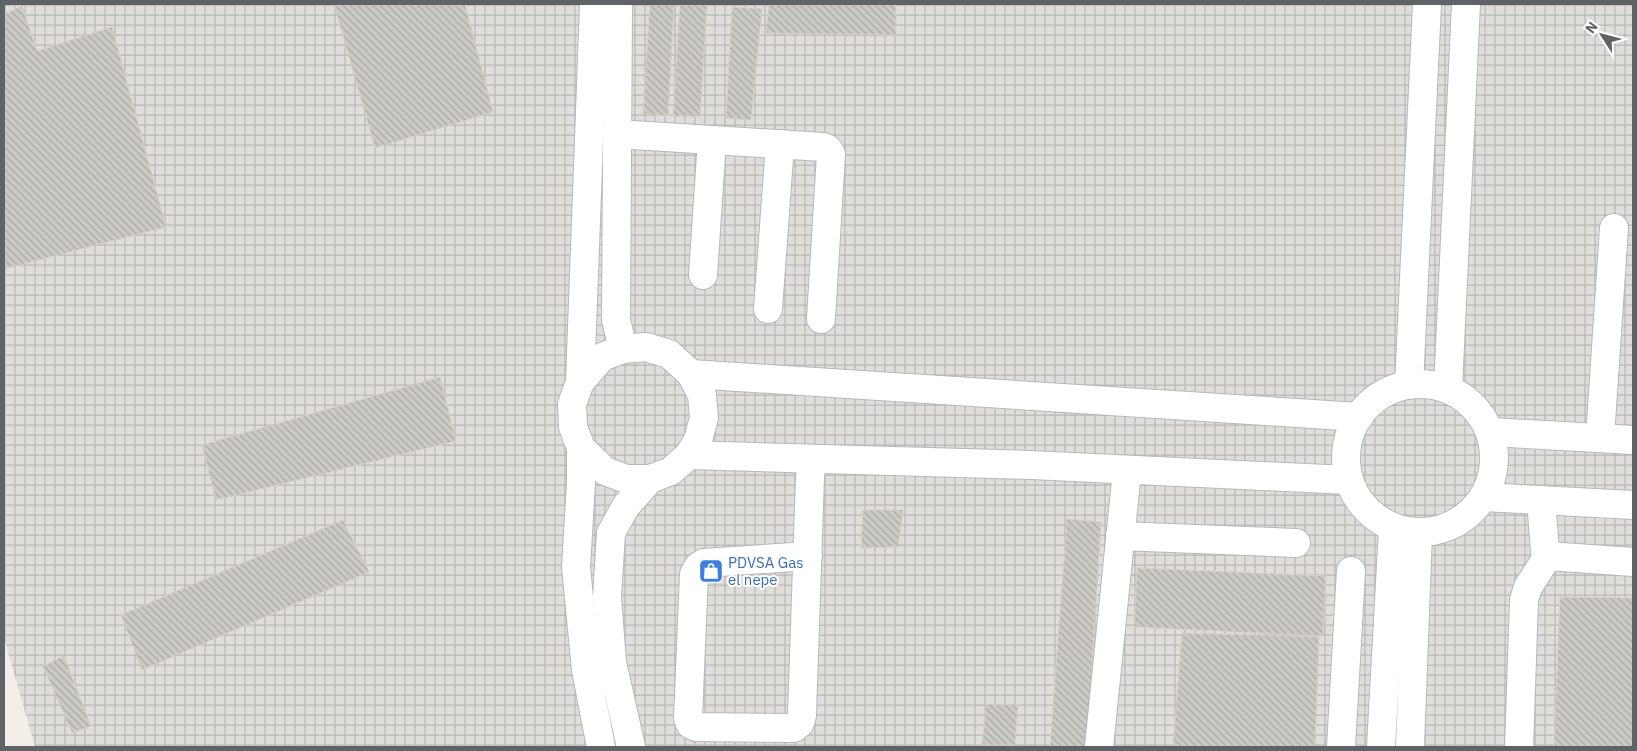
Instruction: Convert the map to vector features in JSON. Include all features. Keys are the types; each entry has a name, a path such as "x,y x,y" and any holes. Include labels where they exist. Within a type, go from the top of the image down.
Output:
{"street":[{"path":"594,4 580,382 572,404 572,411 573,426 581,448 581,484 576,567 586,670 601,747"},
{"path":"618,4 616,320 623,349"},
{"path":"1409,384 1427,4"},
{"path":"1448,388 1466,4"},
{"path":"1424,67 1463,70"},
{"path":"617,134 823,147 828,149 831,154 821,319"},
{"path":"703,274 712,140"},
{"path":"768,309 780,144"},
{"path":"1600,438 1614,228"},
{"path":"580,382 602,357 623,349 646,348 669,354 691,374 702,395 704,418 698,440 689,455 671,470 650,479 626,479 605,471 581,448"},
{"path":"691,374 1359,417"},
{"path":"1422,383 1448,388 1478,410 1490,432 1495,458 1490,484 1484,497 1467,516 1444,529 1406,531 1370,515 1360,504 1348,480 1344,454 1350,429 1373,399 1396,386 1422,383"},
{"path":"1490,432 1633,440"},
{"path":"689,455 1031,465 1126,471 1348,480"},
{"path":"808,556 704,563 698,567 694,574 688,718 690,724 696,727 794,728 800,723 802,715 812,459"},
{"path":"1099,747 1126,471"},
{"path":"631,747 612,662 607,597 612,533 626,506 650,479"},
{"path":"1484,497 1633,505"},
{"path":"1541,500 1545,551 1548,556"},
{"path":"1381,747 1406,531"},
{"path":"1406,531 1410,747"},
{"path":"1120,536 1296,543"},
{"path":"1548,556 1633,562"},
{"path":"1519,747 1524,600 1528,587 1548,556"},
{"path":"1341,747 1351,571"}],"shaded area":[{"path":"4,4 1633,4 1633,747 35,747 4,638"}],"building":[{"path":"334,4 465,4 493,112 375,148"},
{"path":"650,4 674,4 668,116 643,114"},
{"path":"707,4 700,117 673,116 680,5"},
{"path":"769,4 896,4 896,35 766,33"},
{"path":"22,6 37,51 112,27 166,227 4,269 4,14"},
{"path":"732,7 762,9 751,120 726,118"},
{"path":"440,377 456,441 216,500 202,445"},
{"path":"863,510 903,510 898,547 861,548"},
{"path":"1067,519 1101,522 1087,747 1050,747"},
{"path":"343,520 369,572 142,670 121,615"},
{"path":"1137,568 1326,576 1323,636 1134,627"},
{"path":"1560,597 1633,598 1633,747 1554,747"},
{"path":"1182,633 1319,637 1315,747 1173,747"},
{"path":"64,656 91,726 72,733 43,666"},
{"path":"986,704 1018,705 1015,745 982,745"}],"place":[{"name":"PDVSA Gas el nepe","path":"711,571"}]}
